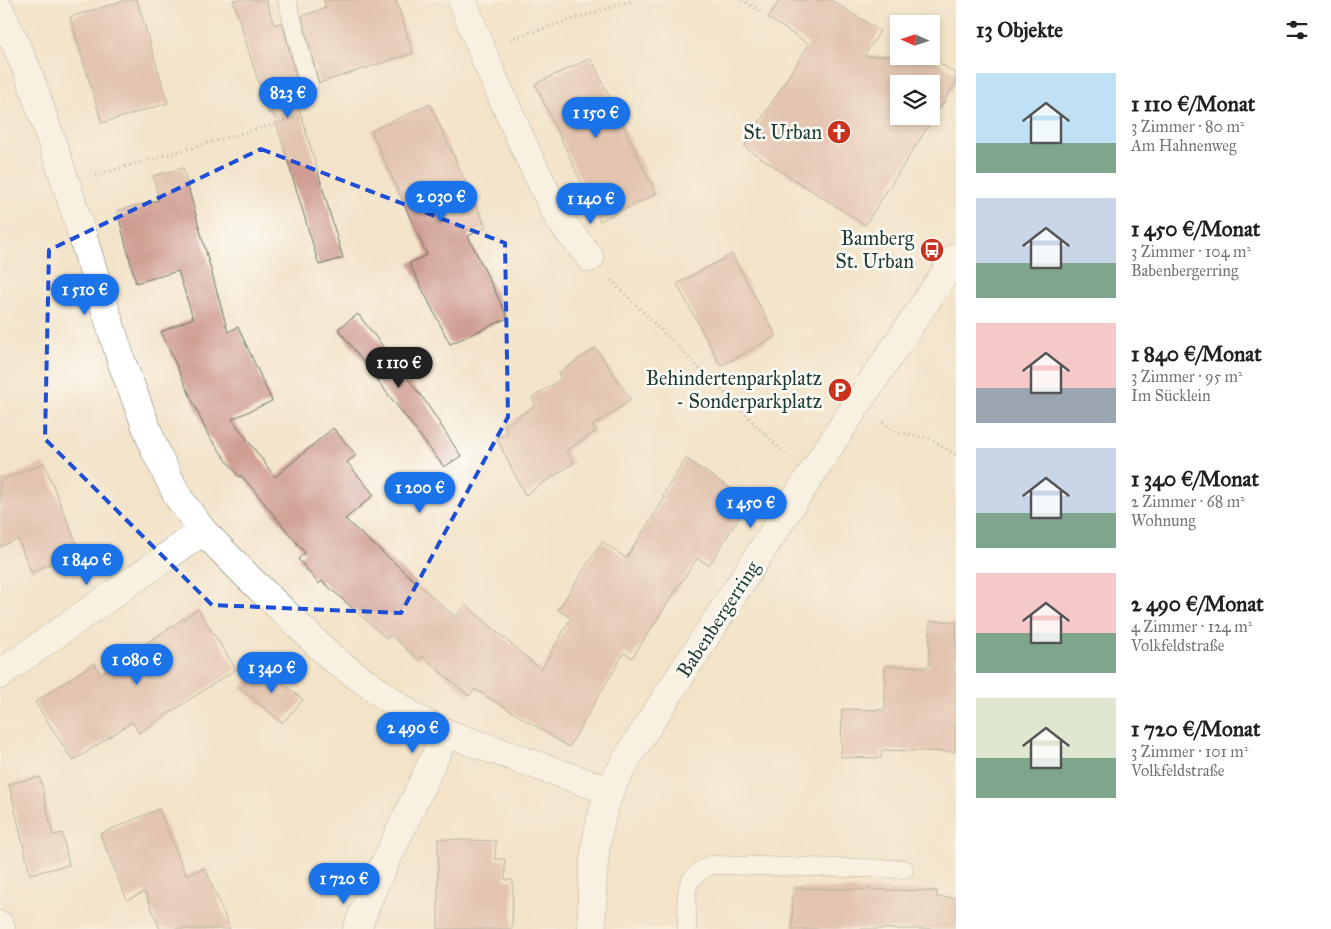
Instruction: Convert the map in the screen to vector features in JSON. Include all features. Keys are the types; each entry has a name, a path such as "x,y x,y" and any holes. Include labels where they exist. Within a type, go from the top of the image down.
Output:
{"street":[{"path":"462,0 527,153 559,219 590,258"},
{"path":"0,10 28,72 66,184 122,363 155,450 178,496 203,531 332,658 415,718 446,733 610,791"},
{"name":"Babenbergerring","path":"592,929 593,876 598,833 610,791 632,750 857,404 956,257"},
{"path":"0,675 203,531"},
{"path":"357,929 370,896 446,733"},
{"path":"0,925 1,929"}],"lane":[{"path":"287,0 309,86"},
{"path":"687,929 688,884 692,876 711,865 904,869"}],"path":[{"path":"481,47 634,0"},
{"path":"742,0 761,12"},
{"path":"66,184 303,116"},
{"path":"619,288 769,437"},
{"path":"896,432 929,438 956,455"}],"highlighted area":[{"path":"261,149 505,243 508,417 401,613 212,605 45,439 49,250"}],"building":[{"path":"126,0 137,0 168,103 102,123 70,17"},
{"path":"233,0 266,0 274,25 282,22 299,89 295,91 298,104 343,258 319,265 273,112 268,113"},
{"path":"324,0 396,0 413,53 319,83 302,16 326,8"},
{"name":"St. Urban","path":"780,0 831,0 880,31 864,56 890,56 890,65 940,65 940,63 956,74 956,83 940,108 940,75 890,75 890,125 929,125 865,225 744,147 809,44 768,18"},
{"path":"591,58 656,194 600,221 535,84"},
{"path":"430,104 486,227 468,236 508,318 450,344 409,263 427,255 371,131"},
{"path":"183,168 228,332 238,327 272,401 232,419 275,477 333,428 356,455 347,462 374,495 345,519 455,617 466,605 541,670 571,618 558,610 602,542 626,558 665,498 662,496 686,459 750,501 709,565 697,558 632,658 624,653 569,747 475,689 469,696 422,656 418,660 391,635 387,639 322,581 319,584 298,559 305,553 242,476 239,477 208,435 161,332 193,318 178,271 136,283 117,211 159,200 153,176"},
{"path":"732,254 776,336 721,366 677,284"},
{"path":"358,314 425,401 461,456 444,467 338,329"},
{"path":"596,348 631,400 592,426 596,431 566,451 574,463 525,495 497,439 508,432 504,426 536,405 532,398 561,379 558,373"},
{"path":"44,463 80,552 31,572 18,539 0,547 0,481"},
{"path":"198,609 236,669 139,733 132,722 73,761 35,702 94,663 100,674"},
{"path":"930,621 956,622 956,752 882,750 881,758 841,757 842,709 885,710 885,666 929,667"},
{"path":"261,664 303,700 282,723 241,688"},
{"path":"40,777 53,835 62,833 69,865 30,874 9,784"},
{"path":"159,809 186,875 205,868 230,929 160,929 145,892 127,900 100,834"},
{"path":"438,839 496,841 495,859 505,859 505,880 513,880 512,929 438,929"},
{"path":"793,888 937,891 937,897 956,898 956,929 792,929"}],"place":[{"name":"St. Urban","path":"839,132"},
{"name":"Bamberg St. Urban","path":"932,250"},
{"name":"Behindertenparkplatz - Sonderparkplatz","path":"840,390"}]}
